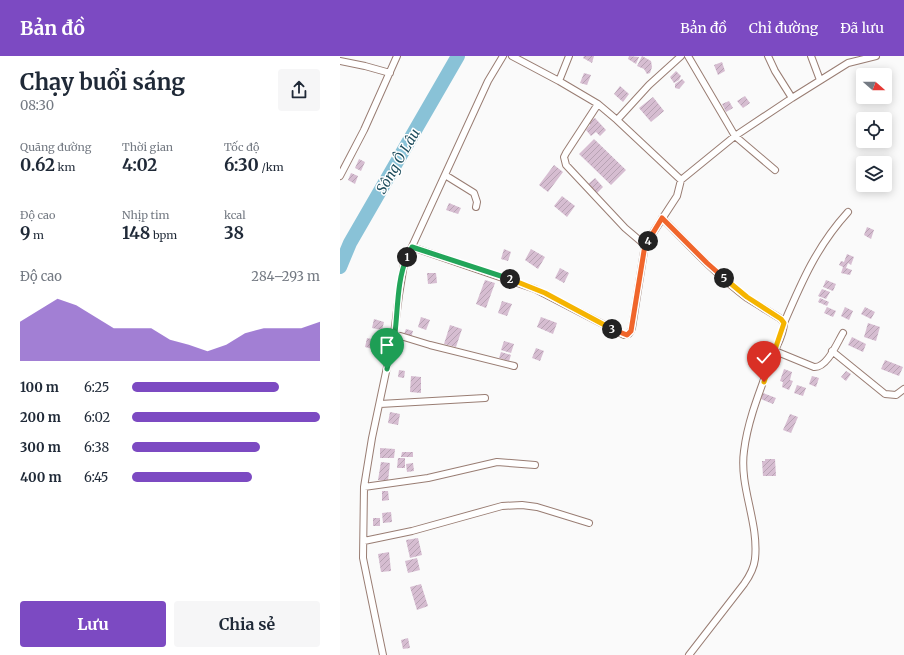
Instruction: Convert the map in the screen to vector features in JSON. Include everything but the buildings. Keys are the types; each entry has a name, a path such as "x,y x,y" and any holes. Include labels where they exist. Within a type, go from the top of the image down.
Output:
{"street":[{"path":"340,176 364,130 397,56"},
{"path":"383,655 363,558 364,486 372,438 394,334 404,264 488,81 504,56"},
{"path":"512,56 559,80 598,104 681,180"},
{"path":"559,80 569,56"},
{"path":"617,120 649,85 681,56"},
{"path":"688,56 735,136 775,170"},
{"path":"768,56 775,71 792,98"},
{"path":"811,56 820,80"},
{"path":"412,247 535,289 624,335 627,335 632,328 645,245 677,196 681,180 735,136 820,80 848,63 876,56"},
{"path":"340,61 390,73"},
{"path":"598,104 566,153 564,161 566,165 625,228 645,245"},
{"path":"445,175 474,193 477,202 476,207"},
{"path":"689,655 751,573 755,560 753,522 743,470 744,452 753,413 784,323 804,276 811,262 835,226 848,212"},
{"path":"662,218 727,281 747,297 781,319 784,323"},
{"path":"775,351 814,367 819,367 825,363 843,333"},
{"path":"394,334 430,345 514,366"},
{"path":"832,351 885,394 896,395 904,389"},
{"path":"380,404 485,398"},
{"path":"364,486 428,478 497,462 535,465"},
{"path":"364,541 412,531 502,506 522,505 537,507 589,523"}],"waterway":[{"name":"Sông Ô Lâu","path":"340,267 350,243 458,56"}],"route":[{"path":"387,369 394,334 404,264 412,247 523,284 545,293 624,335 627,335 632,328 645,245 662,218 727,281 747,297 783,321 784,326 764,382"}]}
